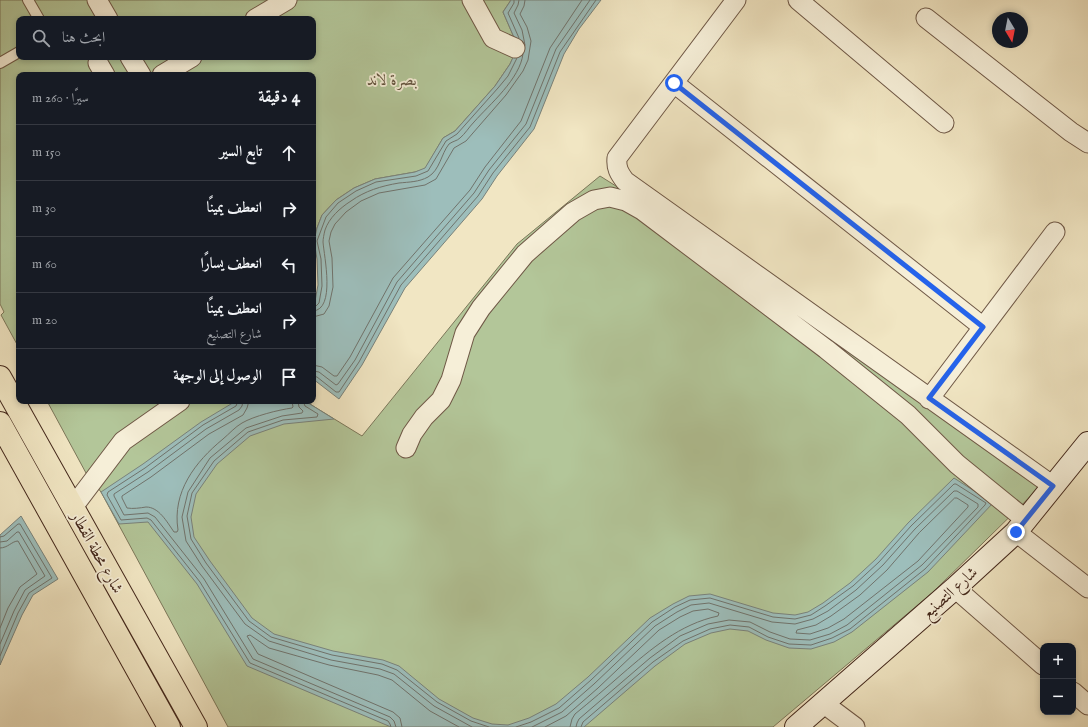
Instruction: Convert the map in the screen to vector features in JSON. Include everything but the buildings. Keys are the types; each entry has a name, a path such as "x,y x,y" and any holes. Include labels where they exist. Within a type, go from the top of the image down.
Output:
{"main road":[{"name":"شارع محطة القطار","path":"0,377 196,727"},
{"name":"شارع محطة القطار","path":"0,423 169,727"}],"street":[{"path":"97,0 106,16"},
{"path":"260,16 287,0"},
{"path":"472,0 493,38 515,48"},
{"path":"736,0 617,158 616,167 622,177 625,181 1053,486"},
{"path":"798,0 944,123"},
{"path":"926,18 1070,132 1088,143"},
{"path":"132,60 139,72"},
{"path":"167,72 187,60"},
{"path":"674,83 983,327"},
{"path":"406,448 412,434 424,417 441,400 451,380 465,333 486,302 525,254 573,212 594,200 610,197 626,201 642,210 826,349 908,414 1021,526 1088,588"},
{"path":"929,398 1055,232"},
{"path":"73,507 123,441 176,404"},
{"name":"شارع التصنيع","path":"796,727 955,588 1021,526 1088,443"},
{"path":"955,588 1040,662"},
{"path":"1076,695 1088,705"},
{"path":"823,703 855,727"}],"lane":[{"path":"28,0 37,16"},
{"path":"1,59 16,53"}],"green space":[{"name":"بصرة لاند","path":"0,0 511,0 503,12 516,42 514,56 495,86 455,131 443,138 425,169 375,179 354,188 336,200 322,215 316,231 316,72 16,72 16,342 1,315 4,312 0,304"},
{"path":"600,176 643,203 1041,486 932,593 773,727 228,727 101,492 86,473 49,404 310,404 362,436 517,244"}],"water":[{"path":"511,0 601,0 579,29 564,54 534,129 497,176 482,199 405,288 362,365 339,399 316,381 316,296 318,285 316,232 322,215 336,200 354,188 375,179 415,172 425,168 443,138 455,131 495,86 510,64 514,55 516,42 503,12"},
{"path":"231,404 310,404 334,419 284,424 250,436 217,464 196,494 191,517 194,537 252,618 274,634 333,651 383,660 399,666 439,699 473,718 492,724 508,725 529,718 556,704 588,677 650,618 689,596 710,594 773,613 795,615 808,612 850,583 876,559 908,523 954,478 993,503 928,572 852,632 834,642 811,649 789,648 766,640 748,631 730,629 711,633 685,644 655,666 584,727 391,727 247,666 197,584 148,522 119,524 101,492 201,422"},
{"path":"21,516 58,579 33,595 22,615 0,665 0,535"}],"route":[{"path":"674,83 983,327 929,398 1053,486 1016,532"}]}
